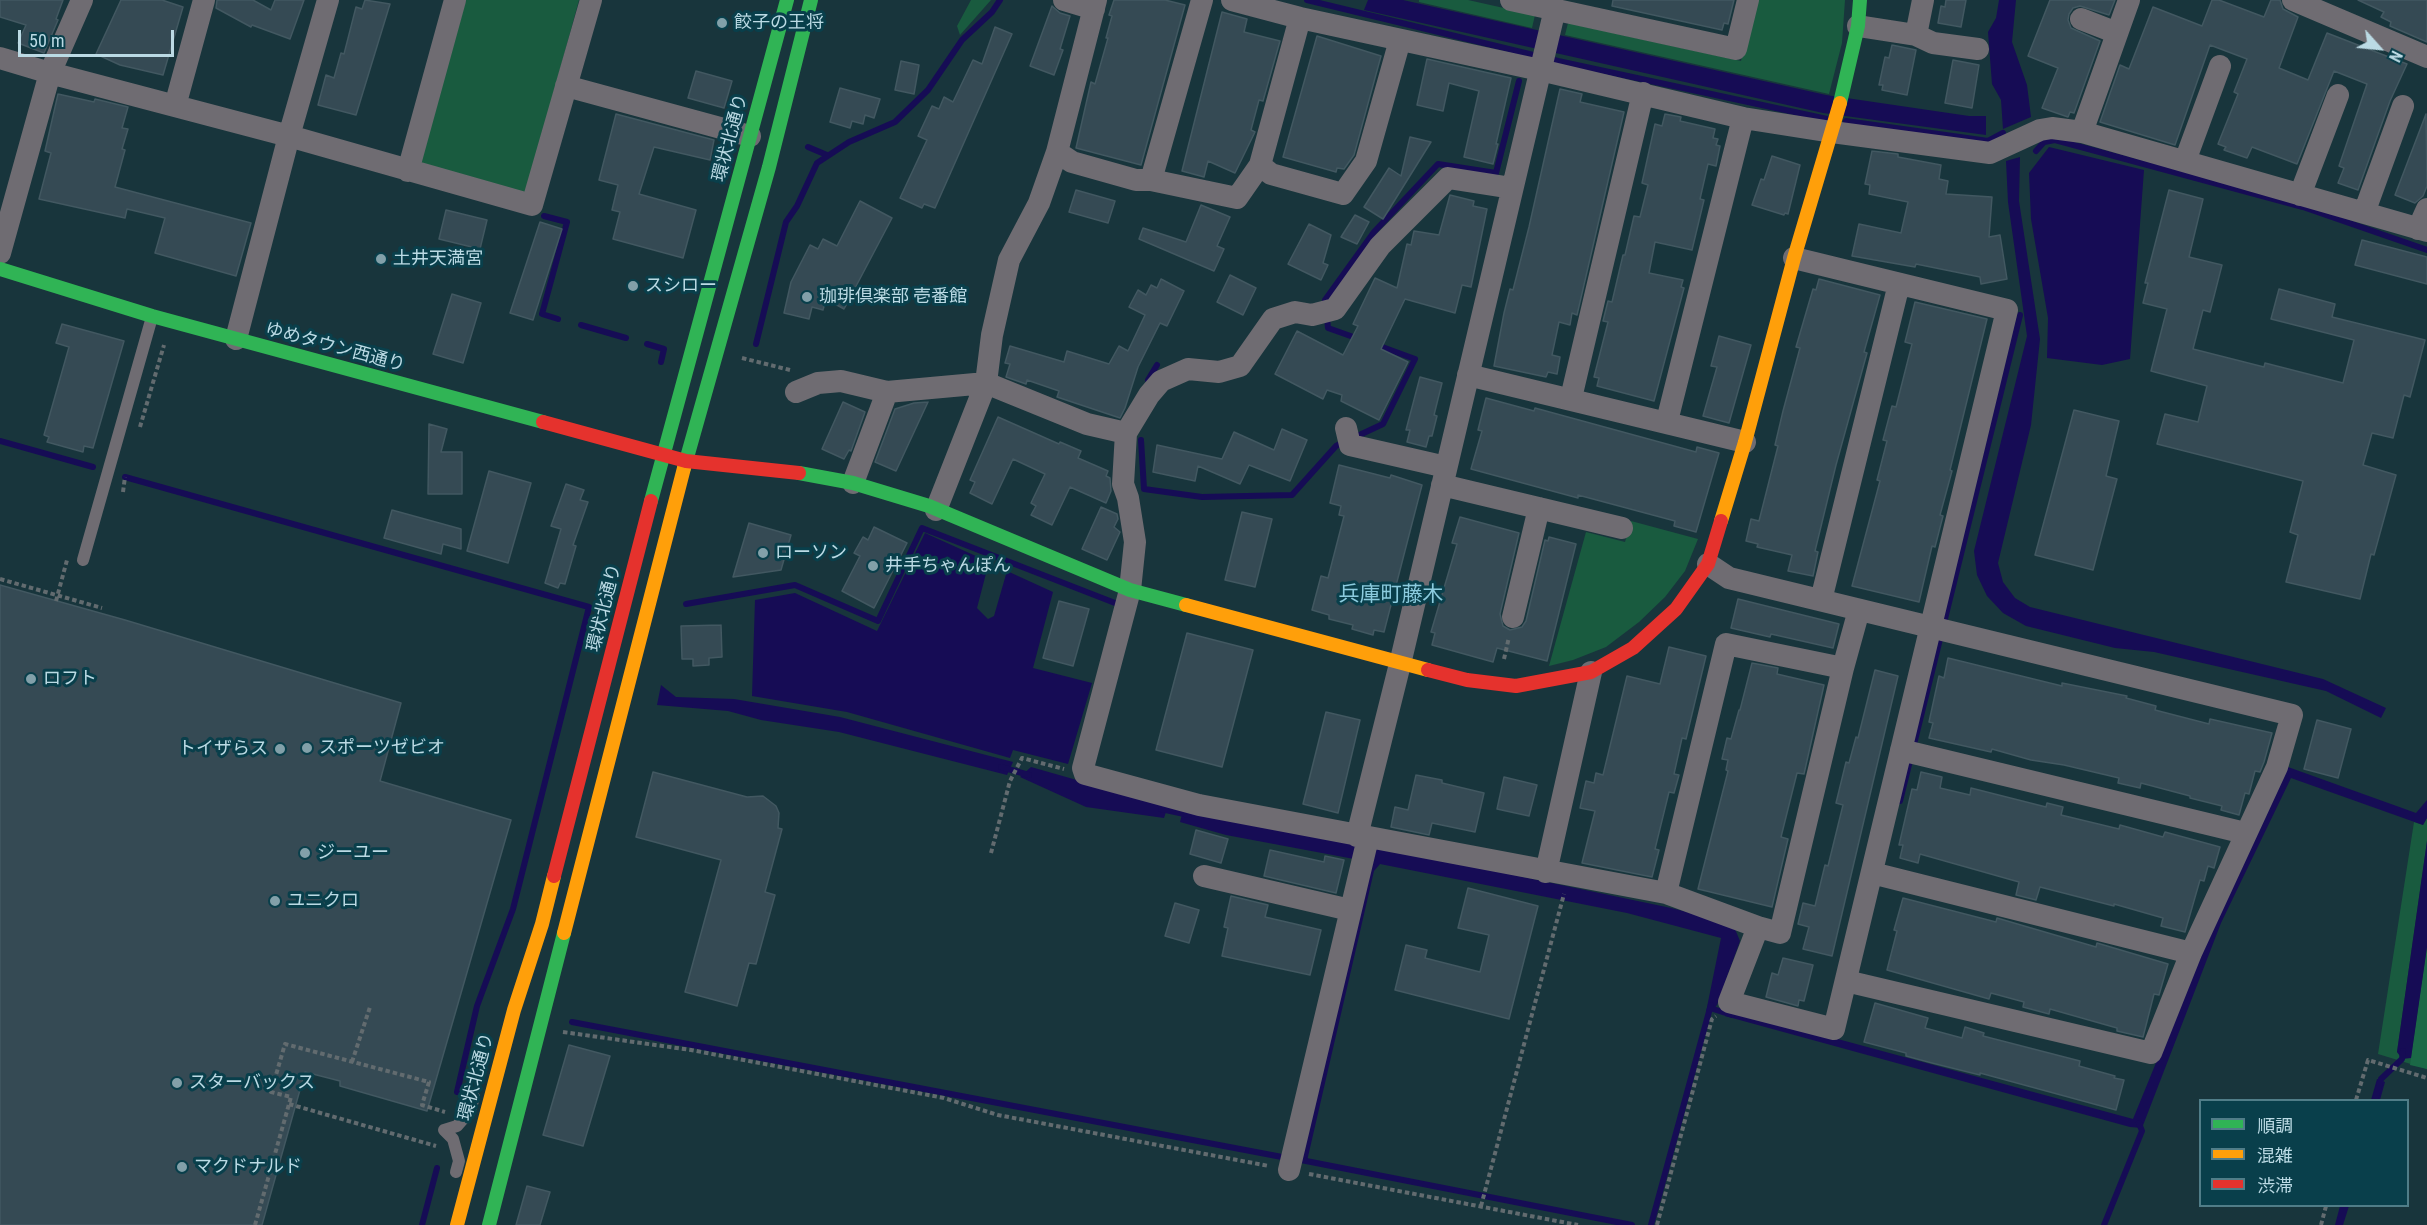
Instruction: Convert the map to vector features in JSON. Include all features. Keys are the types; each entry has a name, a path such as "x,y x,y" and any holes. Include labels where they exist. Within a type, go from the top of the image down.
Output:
{"main road":[{"name":"環状北通り","path":"458,1225 514,1010 542,924 663,455 787,0"},
{"path":"489,1225 686,461 769,167 811,0"},
{"name":"ゆめタウン西通り","path":"0,269 152,316 686,461 805,474 853,483 936,510 1130,590 1400,664 1467,680 1516,686 1591,672 1634,648 1676,609 1708,564 1745,442 1794,258 1844,90 1858,26 1860,0"}],"street":[{"path":"0,253 50,73 82,0"},
{"path":"175,106 204,0"},
{"path":"236,339 289,136 328,0"},
{"path":"408,171 455,0"},
{"path":"0,58 532,205 591,0"},
{"path":"936,510 986,384 992,335 1009,260 1040,203 1057,152 1095,4 1064,0"},
{"path":"1151,180 1202,0"},
{"path":"1232,0 1300,18 1643,93 1743,118 1833,128 1990,153 2040,130 2052,128 2082,132 2364,213 2424,223"},
{"path":"1511,0 1736,49 1748,0"},
{"path":"1916,35 1923,0"},
{"path":"2082,132 2129,0"},
{"path":"2293,0 2427,57"},
{"path":"1289,1170 1361,863 1362,837 1400,664 1555,9"},
{"path":"1057,152 1072,162 1136,180 1151,180 1237,198 1260,165 1300,18"},
{"path":"2081,19 2117,33"},
{"path":"1858,26 1916,35 1933,43 1978,50"},
{"path":"1260,165 1271,174 1343,194 1366,161 1400,40"},
{"path":"2185,161 2220,66"},
{"path":"566,86 750,136"},
{"path":"1571,398 1643,93"},
{"path":"2300,195 2338,95"},
{"path":"2364,213 2403,106"},
{"path":"1667,421 1743,118"},
{"path":"1512,188 1448,178 1380,246 1335,309 1312,315 1295,312 1273,319 1240,366 1219,372 1188,369 1161,381 1149,395 1126,433 1123,484 1128,498 1136,542 1130,590 1083,768 1084,774 1199,805 1666,893 1780,933 1859,610"},
{"path":"1758,927 1729,1002 1834,1029 1853,982 1909,752 2007,309 1794,258"},
{"path":"1821,600 1899,284"},
{"path":"1468,375 1667,421 1745,442"},
{"path":"796,392 818,383 841,381 886,392 986,384 1087,424 1126,433"},
{"path":"853,483 886,392"},
{"path":"1348,436 1444,476 1539,508 1622,528"},
{"path":"1513,617 1539,508"},
{"path":"1708,564 1729,578 2292,715 2277,767 2191,953 2151,1053 1853,982"},
{"path":"1666,893 1726,644 1843,668"},
{"path":"1546,872 1591,672"},
{"path":"1909,752 2245,833"},
{"path":"1879,875 2191,953"},
{"path":"1204,876 1350,910"}],"lane":[{"path":"83,560 152,316"},
{"path":"510,981 542,924"},
{"path":"454,1182 459,1161 453,1139 444,1130 457,1126 470,1111 476,1089"}],"path":[{"path":"139,430 166,338"},
{"path":"738,357 801,373 818,383"},
{"path":"123,492 126,476"},
{"path":"0,579 102,608"},
{"path":"1503,663 1513,617"},
{"path":"991,853 1010,781 1022,758 1084,774"},
{"path":"1481,1206 1562,903"},
{"path":"352,1062 370,1007"},
{"path":"1657,1225 1712,1019"},
{"path":"562,1032 691,1050 944,1098 998,1115"},
{"path":"255,1225 291,1097 271,1092 285,1044 429,1082 422,1106 449,1113"},
{"path":"2357,1099 2368,1060 2427,1078"},
{"path":"267,1079 274,1081"},
{"path":"289,1104 440,1148"},
{"path":"2321,1225 2326,1207"}],"green space":[{"path":"466,0 579,0 526,194 419,165"},
{"path":"971,0 991,0 960,35 957,26"},
{"path":"1419,0 1468,0 1535,15 1532,28 1419,2"},
{"path":"1756,0 1845,0 1842,43 1829,94 1565,35 1568,23 1741,61"},
{"path":"1631,521 1698,539 1685,571 1665,597 1639,622 1606,647 1573,660 1549,666 1586,532 1625,542"},
{"path":"2427,818 2427,841 2397,1052 2411,1058 2427,947 2427,1069 2378,1054 2414,822 2423,825"},
{"path":"2427,947 2427,1069 2410,1065"}],"shaded area":[{"path":"1368,0 1403,0 1826,95 1969,116 1986,116 1986,135 1823,113 1364,10"},
{"path":"1999,0 2016,0 2012,42 2027,85 2031,117 2003,129 2001,100 1992,84 1988,32 1996,18"},
{"path":"2049,147 2144,170 2130,359 2102,365 2047,358 2048,318 2031,219 2029,173"},
{"path":"2020,157 2019,201 2040,339 2031,425 1998,563 2003,582 2015,598 2030,607 2323,679 2386,708 2381,718 2326,691 2154,652 2115,648 2026,626 2003,613 1987,596 1977,575 1974,551 2027,336 2008,202 2006,161"},
{"path":"925,533 989,562 977,608 988,619 994,616 1007,571 1053,592 1033,668 1092,683 1068,764 1013,750 1010,758 847,712 752,696 755,600 795,593 877,631"},
{"path":"661,685 676,697 734,699 840,717 1013,762 1007,775 839,732 761,720 728,711 657,705"},
{"path":"1031,767 1168,806 1164,818 1086,807 1020,777"},
{"path":"2288,767 2416,813 2427,800 2427,818 2423,825 2291,778 2221,923 2142,1128 2130,1127 1725,1016 1727,1009 2133,1119 2214,921"},
{"path":"1184,807 1357,842 1354,859 1226,835 1180,822"},
{"path":"2427,841 2427,947 2411,1058 2402,1059 2397,1052"},
{"path":"1375,846 1703,916 1735,929 1740,941 1717,1005 1711,1012 1706,1012 1721,938 1627,913 1380,864 1374,871 1307,1161 1301,1160"},
{"path":"2377,1079 2385,1082 2380,1099 2371,1099"},
{"path":"2340,1207 2349,1207 2343,1225 2335,1225"}],"building":[{"path":"0,0 63,0 56,19 58,20 44,53 18,43 26,25 0,17"},
{"path":"121,0 162,0 183,7 163,75 120,65 96,54"},
{"path":"217,0 253,0 271,10 275,0 304,0 290,39 252,25 251,27 216,8"},
{"path":"365,0 390,4 356,115 318,105 326,75 334,78 341,53 344,54 356,7 362,9"},
{"path":"1114,0 1165,0 1185,5 1141,165 1076,148 1091,82 1095,84 1108,38 1106,38 1112,16 1109,15"},
{"path":"1613,0 1734,0 1728,24 1724,23 1722,30 1612,6"},
{"path":"1946,0 1966,0 1961,27 1938,23 1941,6 1945,7"},
{"path":"2050,0 2115,0 2109,15 2080,6 2073,8 2069,14 2068,20 2071,28 2100,41 2074,113 2070,112 2068,117 2042,108 2058,68 2028,56"},
{"path":"2212,0 2219,0 2264,17 2271,0 2280,0 2283,9 2298,17 2279,68 2308,80 2327,33 2407,64 2390,101 2358,190 2338,183 2344,168 2339,166 2367,84 2334,71 2297,164 2252,147 2247,158 2224,150 2226,147 2218,144 2238,94 2234,92 2247,59 2210,45 2175,145 2100,122 2120,65 2129,69 2153,7 2202,26"},
{"path":"2358,0 2427,0 2427,42 2390,26 2391,22 2381,17 2384,12"},
{"path":"1052,6 1060,13 1070,16 1060,49 1063,50 1054,75 1030,66"},
{"path":"1222,12 1247,19 1244,32 1280,41 1263,101 1259,100 1251,130 1255,132 1235,173 1208,161 1204,177 1182,171"},
{"path":"995,27 1012,34 935,208 924,204 922,208 900,198 927,140 918,136 932,106 939,109 944,97 953,102 973,60 982,64"},
{"path":"1317,36 1381,56 1354,155 1344,169 1337,168 1336,172 1283,157"},
{"path":"1892,45 1916,50 1907,95 1882,90 1883,85 1879,85 1885,57 1889,58"},
{"path":"1427,59 1511,78 1493,164 1464,157 1479,91 1449,83 1443,111 1417,105"},
{"path":"1953,60 1979,65 1972,108 1945,103"},
{"path":"901,61 919,65 914,94 895,90"},
{"path":"696,71 732,81 724,108 688,98"},
{"path":"840,88 880,99 874,118 865,115 863,124 852,121 850,128 830,122"},
{"path":"1560,89 1582,94 1580,102 1624,112 1577,315 1572,313 1570,325 1559,322 1552,355 1560,357 1557,374 1548,372 1546,377 1494,366 1504,313 1510,289 1513,290 1529,227"},
{"path":"58,94 94,102 95,99 128,107 122,128 128,129 122,149 125,150 115,187 251,223 236,276 155,253 165,218 127,209 125,218 39,199 51,153 45,151"},
{"path":"616,114 714,140 710,160 654,147 639,194 696,210 683,258 613,239 620,212 612,210 618,185 599,180"},
{"path":"1665,114 1681,117 1680,121 1715,129 1713,138 1718,139 1716,145 1720,146 1716,166 1708,164 1700,199 1704,200 1692,250 1655,242 1649,273 1683,280 1681,287 1684,288 1654,401 1597,386 1599,378 1594,377 1608,322 1603,321 1608,301 1612,302 1634,216 1640,217 1648,185 1642,183 1655,124 1662,126"},
{"path":"2426,114 2427,186 2423,196 2415,203 2395,195"},
{"path":"1410,137 1431,142 1383,219 1364,207 1389,168 1401,176"},
{"path":"1872,151 1898,154 1898,157 1941,165 1939,179 1948,181 1946,194 1992,197 1989,237 2000,235 2007,279 1981,284 1980,277 1916,264 1915,267 1852,256 1859,224 1901,233 1908,202 1869,194 1870,185 1865,184"},
{"path":"1772,156 1800,165 1788,214 1784,215 1752,205"},
{"path":"1076,190 1115,201 1108,223 1069,212"},
{"path":"2169,190 2203,199 2189,257 2222,265 2210,312 2203,310 2193,349 2264,367 2265,363 2343,383 2354,340 2271,319 2279,289 2335,304 2332,317 2425,340 2410,397 2404,395 2393,438 2372,433 2363,465 2396,475 2374,555 2371,554 2360,599 2286,582 2298,535 2290,532 2303,481 2157,444 2165,414 2198,422 2207,386 2151,371 2167,309 2143,303 2148,283 2145,283"},
{"path":"1450,195 1474,201 1473,206 1487,209 1471,287 1462,285 1455,313 1405,299 1381,349 1408,362 1379,420 1341,401 1342,395 1327,390 1323,399 1275,374 1297,331 1343,355 1358,326 1353,324 1375,278 1397,288 1407,244 1411,245 1414,231 1439,235"},
{"path":"860,201 892,218 844,309 826,299 823,310 812,307 809,319 784,313 791,282 810,245 818,249 823,239 837,246"},
{"path":"1201,205 1230,217 1217,246 1224,249 1214,271 1139,239 1143,228 1186,242"},
{"path":"446,210 487,220 480,249 439,239"},
{"path":"1355,215 1369,222 1357,244 1341,237"},
{"path":"540,222 562,229 533,320 510,313"},
{"path":"1309,224 1331,235 1323,263 1328,265 1321,280 1288,264"},
{"path":"2362,240 2427,257 2427,284 2355,265"},
{"path":"1230,275 1256,288 1243,315 1217,302"},
{"path":"1161,279 1184,291 1167,326 1160,323 1138,367 1120,418 1057,397 1059,391 1027,380 1026,384 1006,377 1010,364 1005,363 1010,346 1064,362 1067,351 1109,364 1119,346 1128,351 1145,315 1129,307 1138,290 1146,295 1151,285 1157,288"},
{"path":"1819,279 1880,295 1815,551 1818,552 1813,576 1788,571 1792,555 1757,547 1758,544 1746,541 1751,519 1759,521 1778,446 1775,445 1783,411 1800,348 1796,347 1813,289 1816,290"},
{"path":"452,294 481,303 463,363 433,354"},
{"path":"1915,302 1987,319 1950,470 1952,471 1940,515 1943,516 1935,547 1932,546 1919,602 1852,586 1880,481 1877,480 1887,441 1883,440 1892,406 1896,407 1912,344 1905,342"},
{"path":"62,324 124,341 93,448 84,446 83,452 47,442 49,437 44,435 69,347 56,343"},
{"path":"1719,336 1751,345 1729,423 1703,416 1717,367 1711,366"},
{"path":"1420,377 1442,383 1434,415 1437,416 1432,436 1429,436 1426,447 1407,442 1410,430 1406,430"},
{"path":"1486,398 1534,411 1535,408 1696,452 1697,447 1719,453 1696,532 1674,526 1675,521 1471,469 1482,431 1478,430"},
{"path":"843,402 865,412 851,451 849,450 844,459 822,449"},
{"path":"928,402 896,471 875,462 895,409 914,403"},
{"path":"2074,410 2119,421 2106,476 2117,479 2093,570 2035,555"},
{"path":"998,417 1059,444 1060,442 1081,451 1078,458 1108,471 1106,476 1110,478 1111,491 1106,503 1070,487 1052,525 1031,515 1036,506 1031,503 1045,474 1013,459 992,504 970,493 975,482 970,480"},
{"path":"429,424 447,429 441,452 462,452 462,494 428,494"},
{"path":"1282,429 1307,440 1290,481 1249,465 1240,484 1198,466 1195,481 1153,472 1157,445 1222,459 1234,432 1274,450"},
{"path":"1339,465 1390,478 1391,475 1422,485 1384,632 1374,630 1373,635 1352,629 1353,625 1329,619 1329,615 1312,610 1321,576 1328,578 1344,516 1339,515 1341,506 1330,503"},
{"path":"489,471 531,483 508,563 467,551"},
{"path":"566,484 584,490 580,500 588,502 573,545 576,546 565,584 560,583 558,588 545,583 561,529 551,526"},
{"path":"1101,507 1117,514 1118,519 1114,527 1120,532 1107,560 1082,549"},
{"path":"392,510 461,529 461,549 443,544 441,554 384,538"},
{"path":"1242,512 1272,519 1255,587 1225,580"},
{"path":"1460,517 1519,533 1500,614 1503,626 1510,630 1522,627 1526,621 1545,540 1548,541 1549,537 1576,544 1547,661 1497,648 1493,662 1432,645 1435,633 1431,632 1457,544 1452,543"},
{"name":"ローソン","path":"749,523 791,535 781,570 733,577"},
{"path":"874,527 907,543 874,608 842,591 860,556 854,553 863,537 868,540"},
{"path":"0,585 401,703 380,781 511,820 427,1111 340,1086 340,1081 305,1072 262,1225 0,1225"},
{"path":"1738,599 1839,624 1833,648 1771,634 1770,637 1731,628"},
{"path":"1059,601 1089,609 1073,666 1043,658"},
{"path":"721,625 722,657 709,658 709,665 693,666 693,659 682,659 681,626"},
{"path":"1187,633 1253,650 1222,767 1156,750"},
{"path":"1669,647 1706,656 1686,739 1682,738 1674,774 1679,775 1674,793 1669,792 1655,849 1659,850 1652,877 1582,863 1595,811 1580,808 1586,781 1594,783 1596,773 1603,775 1627,676 1660,684"},
{"path":"1948,658 2062,686 2062,683 2127,696 2126,698 2156,706 2155,710 2209,724 2210,719 2272,733 2264,762 2260,772 2255,771 2249,794 2245,793 2239,815 2221,810 2222,806 2141,783 2140,788 2118,783 2119,778 2031,760 1992,749 1991,752 1929,738 1933,723 1929,722 1939,676 1944,678"},
{"path":"1752,663 1778,668 1777,674 1824,685 1804,774 1797,773 1781,837 1788,839 1772,907 1698,889 1728,771 1726,770 1728,760 1722,759 1727,738 1731,739"},
{"path":"1875,670 1898,676 1832,956 1803,949 1809,927 1798,924 1803,903 1815,906 1825,865 1828,866 1843,805 1836,803 1846,762 1849,763 1856,737 1858,738"},
{"path":"1326,712 1360,720 1338,813 1303,804"},
{"path":"2317,720 2351,729 2338,778 2304,769"},
{"path":"653,772 747,797 763,796 776,806 779,813 778,828 782,829 765,892 775,895 756,964 749,963 737,1006 685,992 721,860 636,837"},
{"path":"1921,772 1942,777 1940,788 1970,795 1971,788 2046,807 2047,803 2063,807 2061,815 2119,829 2120,825 2163,837 2165,832 2220,847 2214,868 2208,866 2204,881 2200,880 2185,932 2161,926 2163,918 2114,904 2114,906 2040,887 2036,900 2016,895 2019,882 1920,854 1918,863 1900,858 1903,845 1899,845 1912,789 1917,790"},
{"path":"1416,775 1442,780 1442,783 1484,793 1475,832 1432,823 1429,835 1391,827 1395,807 1408,810"},
{"path":"1504,777 1537,785 1529,816 1497,809"},
{"path":"1196,830 1228,839 1221,863 1190,854"},
{"path":"1270,850 1324,862 1325,856 1344,860 1336,893 1264,876"},
{"path":"1468,888 1538,906 1509,1019 1395,990 1406,945 1427,950 1425,958 1480,972 1489,935 1458,928"},
{"path":"1231,896 1268,905 1265,917 1321,930 1310,975 1222,956 1228,928 1224,927"},
{"path":"1903,898 1996,922 1997,918 2096,947 2097,943 2168,964 2159,995 2154,994 2143,1037 2050,1009 2049,1014 2023,1007 2024,1002 1991,993 1989,999 1887,970 1897,931 1894,930"},
{"path":"1175,903 1199,910 1189,943 1165,936"},
{"path":"1783,958 1813,965 1804,1001 1799,1000 1798,1006 1766,997 1772,973 1778,975"},
{"path":"1875,1003 1928,1018 1925,1028 1962,1038 1965,1027 1984,1033 1983,1036 2080,1061 2079,1066 2115,1076 2114,1078 2124,1080 2116,1110 1980,1073 1980,1075 1906,1056 1906,1053 1864,1042"},
{"path":"569,1045 610,1056 583,1146 543,1135"},
{"path":"527,1186 550,1192 540,1225 516,1225"}],"waterway":[{"path":"756,344 786,222 797,206 817,163 849,142 895,122 928,90 962,40 992,12 1000,0"},
{"path":"1307,0 1558,61 1827,119"},
{"path":"1326,307 1325,300 1374,232 1438,164 1496,173 1519,81"},
{"path":"1846,121 1988,141 2003,133"},
{"path":"2036,151 2044,142 2055,140 2303,207 2427,250"},
{"path":"808,147 827,155"},
{"path":"544,216 567,222 542,314 558,319"},
{"path":"1900,801 2020,315"},
{"path":"1327,317 1328,328 1359,339"},
{"path":"581,325 626,338"},
{"path":"647,344 664,349 661,362"},
{"path":"1353,438 1383,424 1415,359 1374,344"},
{"path":"1148,380 1157,365"},
{"path":"1141,440 1144,489 1202,497 1292,495 1336,446 1344,442"},
{"path":"0,441 93,467"},
{"path":"125,477 589,607 513,909 477,1006 457,1092"},
{"path":"686,604 795,585 878,621 922,528 1115,603"},
{"path":"1001,767 1029,775"},
{"path":"1161,809 1189,815"},
{"path":"1711,1005 1710,1008 1732,1015"},
{"path":"1651,1225 1710,1008"},
{"path":"572,1022 1282,1157"},
{"path":"2375,1099 2381,1079 2402,1059 2403,1051"},
{"path":"2104,1225 2142,1131 2139,1123"},
{"path":"1301,1160 1632,1225"},
{"path":"422,1225 437,1168"}],"traffic: fast":[{"path":"651,501 787,0"},
{"path":"684,468 769,167 811,0"},
{"path":"1840,103 1858,26 1860,0"},
{"path":"0,269 152,316 543,422"},
{"path":"799,473 853,483 929,506 1130,590 1186,605"},
{"path":"489,1225 564,933"}],"traffic: slow":[{"path":"1721,521 1745,442 1794,258 1840,103"},
{"path":"564,933 684,468"},
{"path":"1186,605 1428,670"},
{"path":"457,1225 514,1010 542,924 554,876"}],"traffic: jam":[{"path":"543,422 686,461 799,473"},
{"path":"554,876 651,501"},
{"path":"1428,670 1467,680 1516,686 1591,672 1633,648 1676,609 1708,564 1721,521"}],"place":[{"name":"餃子の王将","path":"722,23"},
{"name":"土井天満宮","path":"381,259"},
{"name":"スシロー","path":"633,286"},
{"name":"珈琲倶楽部 壱番館","path":"807,297"},
{"name":"ローソン","path":"763,553"},
{"name":"井手ちゃんぽん","path":"873,566"},
{"name":"ロフト","path":"31,679"},
{"name":"スポーツゼビオ","path":"307,748"},
{"name":"トイザらス","path":"280,749"},
{"name":"ジーユー","path":"305,853"},
{"name":"ユニクロ","path":"275,901"},
{"name":"スターバックス","path":"177,1083"},
{"name":"マクドナルド","path":"182,1167"}],"district":[{"name":"兵庫町藤木","path":"1391,596"}]}
